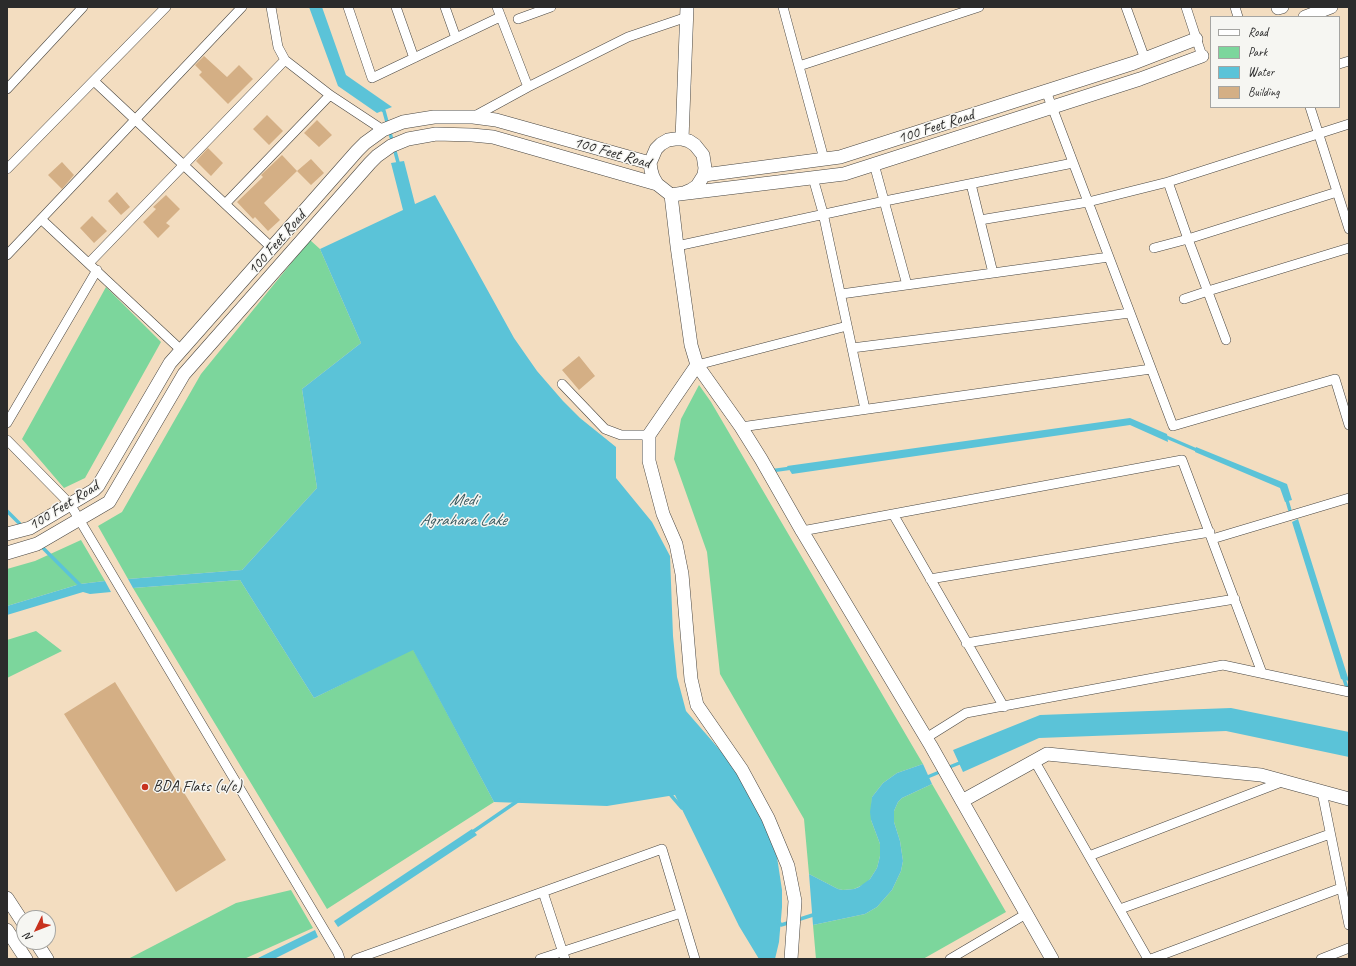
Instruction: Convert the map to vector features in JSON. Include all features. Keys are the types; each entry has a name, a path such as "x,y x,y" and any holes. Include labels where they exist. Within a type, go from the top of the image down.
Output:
{"main road":[{"path":"1308,16 1331,7"},
{"path":"682,139 687,12"},
{"name":"100 Feet Road","path":"704,175 840,157 1046,91 1145,58 1196,39"},
{"name":"100 Feet Road","path":"671,195 844,174 1140,79 1202,56"},
{"name":"100 Feet Road","path":"7,534 30,528 94,490 98,486 170,363 365,143 383,130 403,122 434,117 473,117 496,120 650,163"},
{"name":"100 Feet Road","path":"12,551 37,544 107,504 112,499 184,374 376,156 392,146 408,139 436,134 472,134 493,137 657,184"},
{"path":"671,195 691,190 697,186 704,175 705,168 703,155 695,145 682,139 668,140 661,144 656,149 650,163 653,177 657,184 671,195 691,345 697,365 761,458 802,531 929,742 1052,959"},
{"path":"697,365 649,435 649,461 663,514 676,544 682,574 690,679 697,705 742,770 768,818 788,866 796,901 790,959"},
{"path":"962,801 1047,754 1261,775 1349,799"},
{"path":"7,898 16,912"},
{"path":"7,930 26,959"},
{"path":"41,950 47,959"}],"street":[{"path":"7,89 83,7"},
{"path":"7,169 166,7"},
{"path":"7,255 242,7"},
{"path":"271,7 278,47 285,60 330,95 383,130"},
{"path":"348,7 372,78 500,17"},
{"path":"396,7 414,58"},
{"path":"445,7 456,38"},
{"path":"497,7 528,87"},
{"path":"518,19 551,7"},
{"path":"783,7 824,159"},
{"path":"799,66 979,7"},
{"path":"1126,7 1145,58"},
{"path":"1186,7 1202,56"},
{"path":"473,117 528,87 628,37 687,12"},
{"path":"89,263 285,60"},
{"path":"94,81 272,248"},
{"path":"1046,91 1173,426 1335,379 1349,425"},
{"path":"225,204 330,95"},
{"path":"1310,108 1349,229"},
{"path":"980,220 1088,202 1168,182 1349,124"},
{"path":"677,246 823,213 1073,163"},
{"path":"874,164 907,285"},
{"path":"812,178 823,213 865,409"},
{"path":"1168,182 1226,340"},
{"path":"971,184 993,273"},
{"path":"1154,248 1188,239 1337,192"},
{"path":"41,219 181,350"},
{"path":"1184,300 1208,291 1349,248"},
{"path":"841,294 1109,257"},
{"path":"7,423 97,270"},
{"path":"852,348 1130,313"},
{"path":"697,365 847,326"},
{"path":"741,427 1151,369"},
{"path":"562,384 605,429 621,435 649,435"},
{"path":"7,440 70,504 334,946 340,959"},
{"path":"802,531 1182,460 1262,673"},
{"path":"930,579 1211,536 1349,498"},
{"path":"893,514 1004,707"},
{"path":"966,643 1235,599"},
{"path":"929,742 966,713 1223,665 1349,692"},
{"path":"1038,767 1150,959 1341,888"},
{"path":"1089,856 1284,781"},
{"path":"1322,792 1349,925"},
{"path":"1120,909 1330,834"},
{"path":"356,959 662,849 695,959"},
{"path":"543,892 564,955"},
{"path":"540,959 564,955 681,913"},
{"path":"953,958 1026,914"},
{"path":"1321,959 1349,948"}],"green space":[{"path":"310,240 320,249 361,343 302,389 317,488 242,570 128,579 98,526 122,512 201,374"},
{"path":"106,287 161,342 85,478 64,488 22,439"},
{"path":"699,385 711,402 923,764 897,773 883,783 872,797 871,820 880,844 880,856 877,868 870,879 865,884 854,889 838,889 809,874 804,819 720,674 707,552 674,459 681,419"},
{"path":"81,540 105,581 80,584 7,606 7,569 35,561"},
{"path":"240,580 314,698 413,649 494,802 327,909 133,588"},
{"path":"36,631 62,651 7,678 7,640"},
{"path":"932,784 1006,912 923,959 816,959 813,925 865,914 877,907 892,890 901,871 903,861 900,841 894,822 894,811 898,802 902,798"},
{"path":"291,890 313,928 244,959 128,959 236,903"}],"water":[{"path":"309,7 322,7 346,75 392,107 377,113 338,86"},
{"name":"Medi Agrahara Lake","path":"404,161 415,204 435,195 514,338 537,371 580,418 616,447 616,478 652,522 670,556 673,636 677,677 686,711 729,761 755,802 777,857 782,890 782,907 779,942 775,959 759,959 739,926 675,795 607,806 494,802 413,650 314,698 240,580 133,588 128,579 242,570 317,488 302,389 361,343 320,249 403,210 391,163"},
{"path":"1130,418 1167,434 1168,442 1130,425 792,474 787,466"},
{"path":"1196,447 1287,484 1292,500 1285,502 1280,488 1195,452"},
{"path":"1298,519 1349,681 1341,679 1292,522"},
{"path":"105,581 111,592 90,594 83,592 7,615 7,606 80,584"},
{"path":"1231,708 1349,732 1349,757 1226,731 1039,738 963,772 953,750 1040,715"},
{"path":"923,764 932,784 902,798 898,802 894,811 894,822 900,841 903,861 901,871 892,890 877,907 865,914 813,925 809,874 838,889 843,890 859,887 870,879 877,868 880,856 880,844 871,820 870,812 872,797 883,783 897,773"},
{"path":"472,829 477,835 338,927 334,921"},
{"path":"315,930 318,937 274,959 256,959"}],"building":[{"path":"204,56 227,77 239,65 253,79 228,104 199,75 202,72 195,65"},
{"path":"267,115 283,131 269,145 253,129"},
{"path":"317,120 332,135 319,147 304,133"},
{"path":"208,148 223,163 211,176 196,161"},
{"path":"282,155 297,171 264,203 280,220 268,231 255,217 253,219 237,202 263,177 261,175"},
{"path":"311,159 324,173 311,185 297,171"},
{"path":"62,162 74,175 62,189 48,175"},
{"path":"117,192 130,207 121,215 108,201"},
{"path":"166,195 180,209 166,223 170,226 158,238 143,222 156,209 153,207"},
{"path":"92,216 107,231 94,243 80,228"},
{"path":"579,356 595,376 579,390 562,370"},
{"name":"BDA Flats (u/c)","path":"115,682 226,860 176,892 64,714"}],"waterway":[{"path":"380,108 384,111 399,166"},
{"path":"1164,436 1199,451"},
{"path":"770,471 792,468"},
{"path":"1286,497 1291,514"},
{"path":"7,511 22,526"},
{"path":"40,545 81,586"},
{"path":"1343,676 1348,691"},
{"path":"947,768 962,762"},
{"path":"925,778 942,771"},
{"path":"669,793 682,808"},
{"path":"471,833 519,800"},
{"path":"797,920 816,914"},
{"path":"779,922 781,925 791,922"}],"place":[{"name":"BDA Flats (u/c)","path":"145,787"}]}
